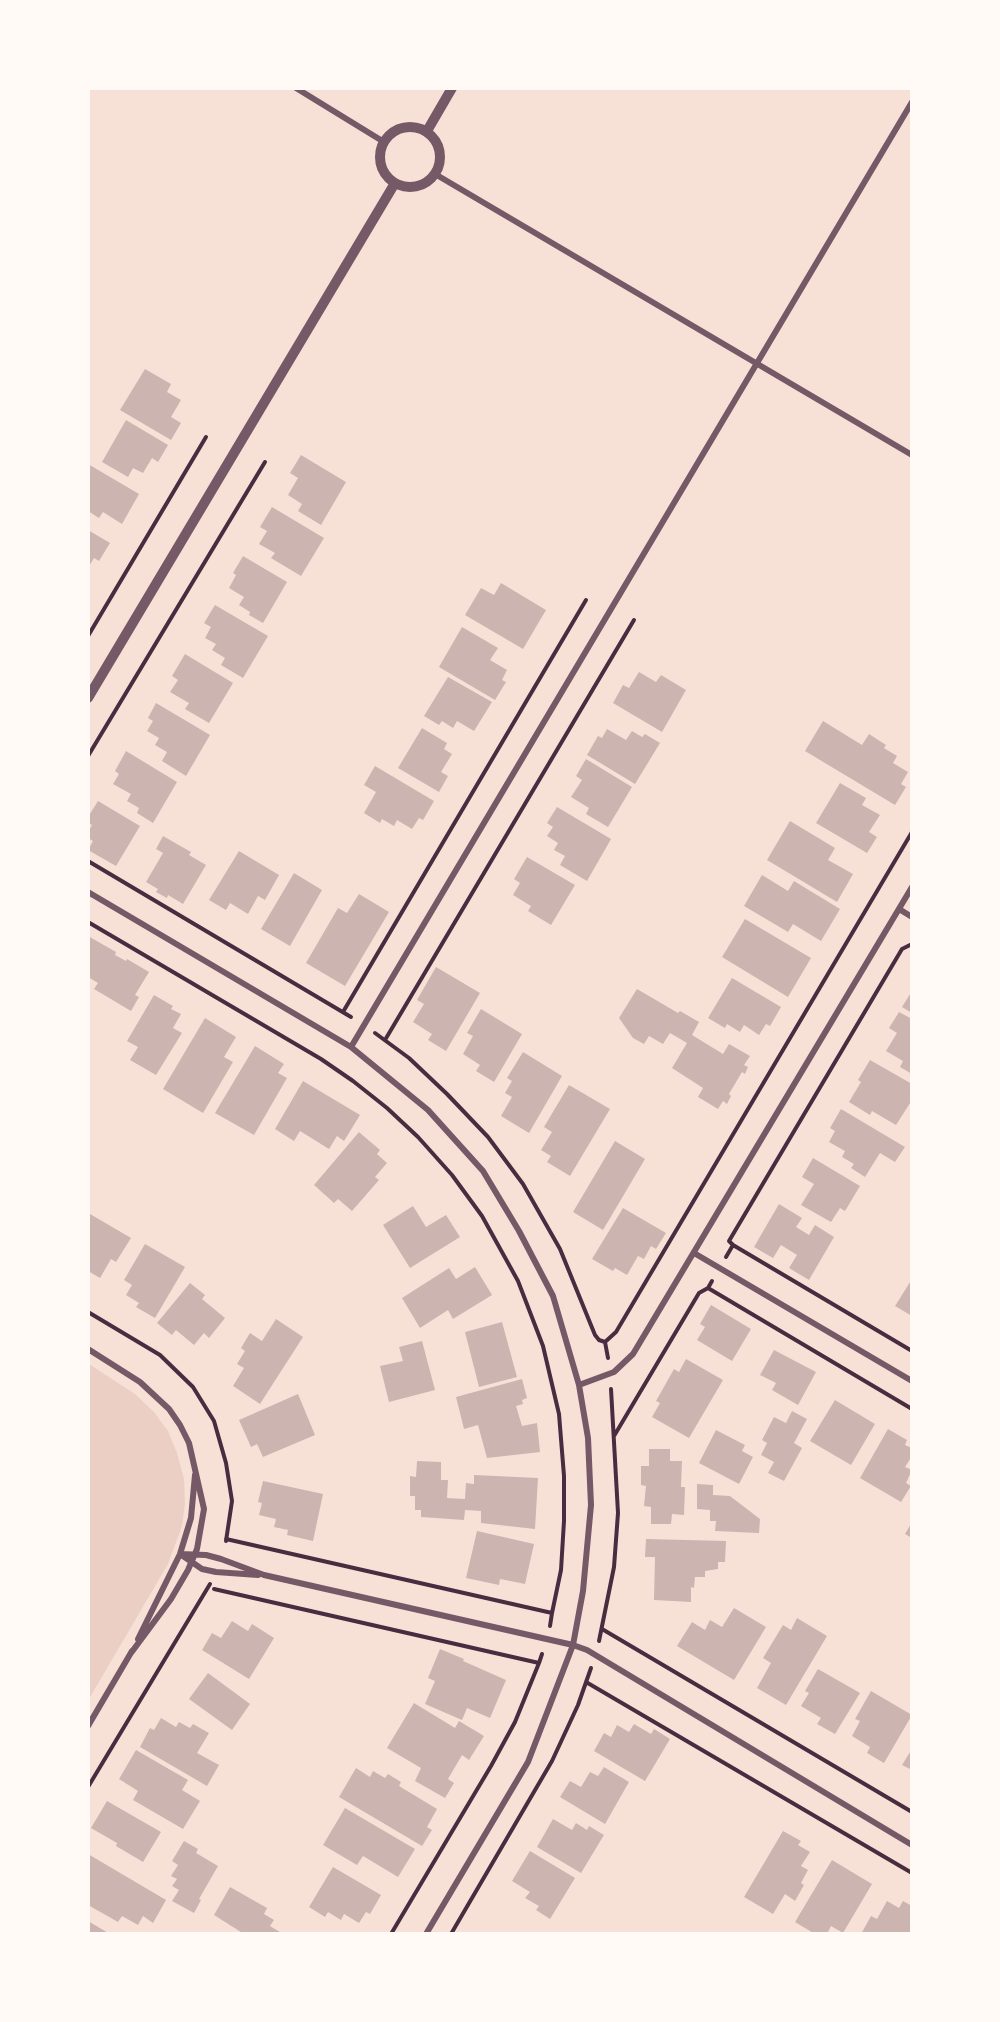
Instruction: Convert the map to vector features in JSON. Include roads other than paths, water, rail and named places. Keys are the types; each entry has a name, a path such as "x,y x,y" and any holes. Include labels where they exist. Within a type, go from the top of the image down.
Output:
{"street":[{"path":"296,88 384,142"},
{"path":"427,131 452,88"},
{"path":"351,1047 912,102"},
{"path":"403,127 427,131 434,138 439,149 440,159 435,174 428,181 416,187 405,187 395,183 387,176 381,165 380,154 384,142 390,133 403,127"},
{"path":"435,174 912,455"},
{"path":"88,698 395,183"},
{"path":"579,1385 614,1372 633,1354 912,887"},
{"path":"88,892 351,1047 428,1110 483,1172 519,1231 553,1296 579,1385 588,1438 591,1504 583,1591 573,1645 528,1762 426,1934"},
{"path":"899,909 912,917"},
{"path":"694,1253 912,1381"},
{"path":"88,1349 140,1382 169,1409 189,1443 204,1509 202,1527 191,1563 171,1599 131,1653"},
{"path":"88,1726 131,1653 180,1554 191,1518 196,1469"},
{"path":"180,1554 221,1559 264,1575 573,1645 912,1845"},
{"path":"180,1554 202,1569 264,1575"}]}
